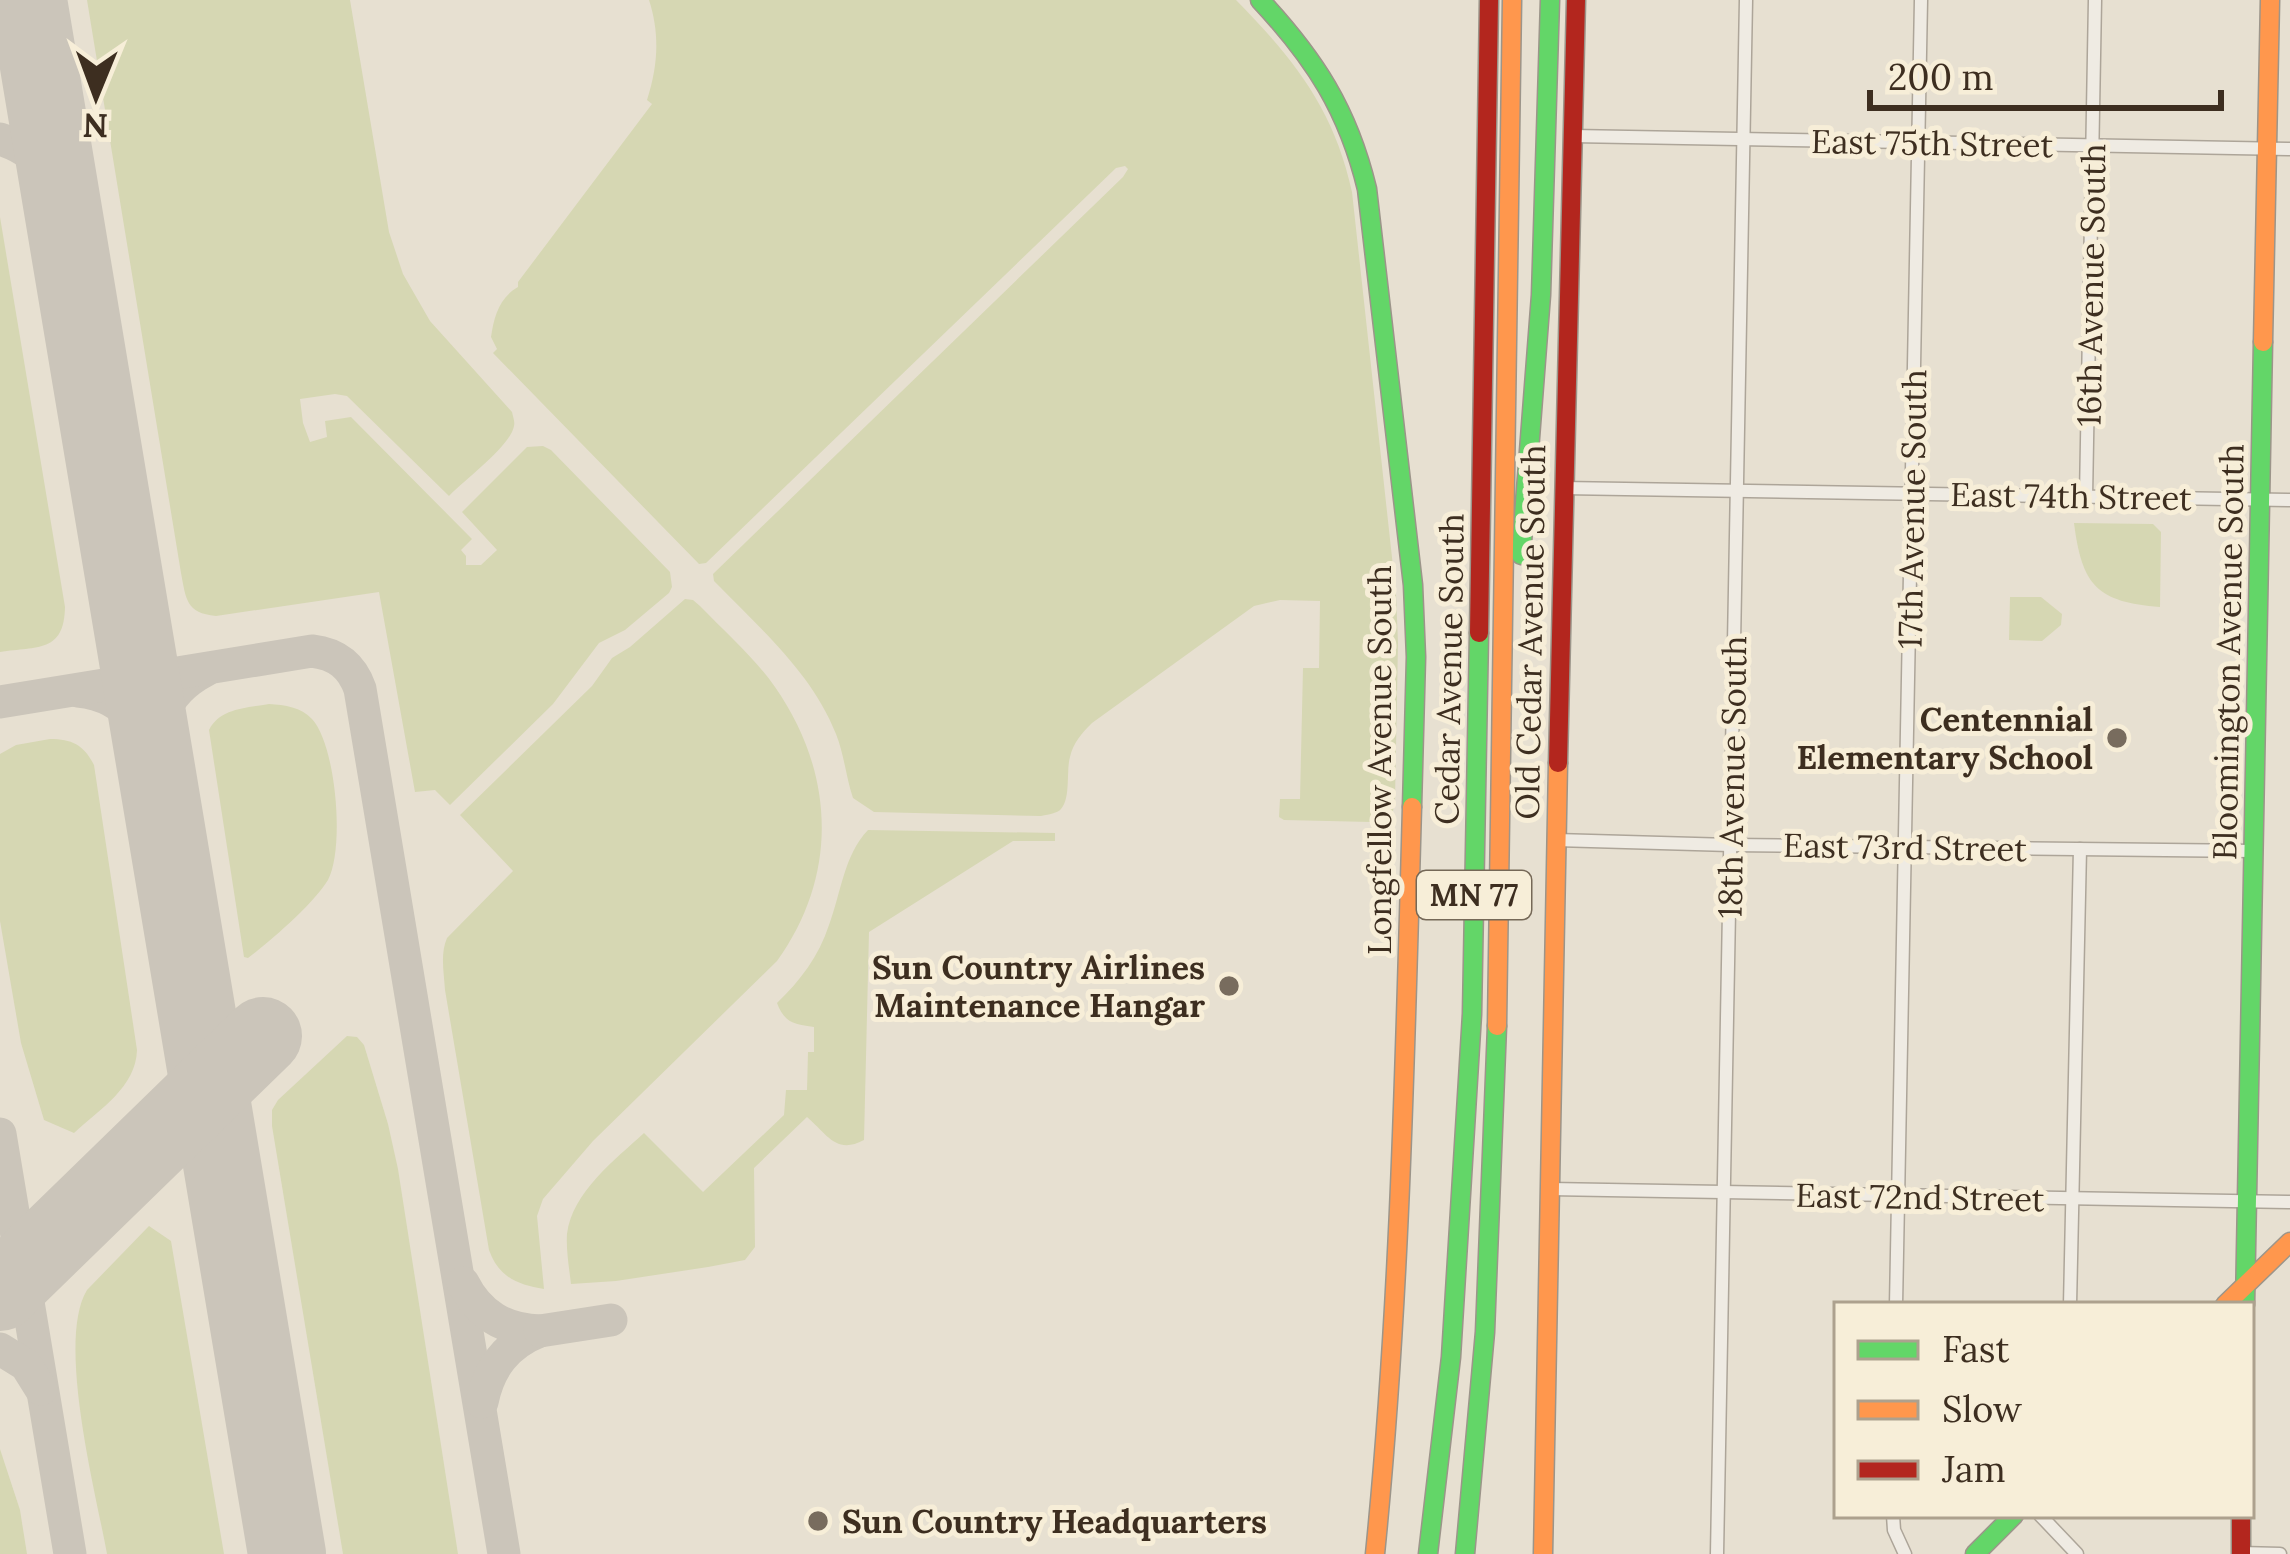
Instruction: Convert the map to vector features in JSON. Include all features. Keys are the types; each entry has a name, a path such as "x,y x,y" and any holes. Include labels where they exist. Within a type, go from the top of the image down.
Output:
{"main road":[{"name":"Longfellow Avenue South","path":"1260,0 1305,48 1329,84 1352,131 1366,176 1415,614 1403,1124 1389,1417 1375,1554"},
{"name":"Cedar Avenue South","path":"1428,1554 1451,1357 1472,1014 1487,257 1487,0"},
{"name":"Cedar Avenue South","path":"1465,1554 1478,1454 1493,1183 1510,116 1516,0"},
{"path":"1504,628 1520,570 1532,419 1541,295 1550,0"},
{"name":"Old Cedar Avenue South","path":"1543,1554 1576,0"},
{"name":"Bloomington Avenue South","path":"2245,1295 2270,0"},
{"path":"2245,1295 2290,1242"},
{"path":"1474,1554 1478,1454"},
{"path":"1975,1554 2011,1518"},
{"path":"2241,1518 2241,1554"}],"street":[{"name":"18th Avenue South","path":"1717,1554 1746,0"},
{"name":"17th Avenue South","path":"1896,1302 1921,0"},
{"name":"16th Avenue South","path":"2086,497 2096,0"},
{"name":"East 75th Street","path":"1573,136 2290,149"},
{"name":"East 74th Street","path":"1563,488 2290,500"},
{"name":"East 73rd Street","path":"1556,840 2254,851"},
{"path":"2070,1302 2080,849"},
{"name":"East 72nd Street","path":"1550,1189 2290,1202"},
{"path":"1893,1518 1905,1554"},
{"path":"2043,1518 2077,1554"},
{"path":"2241,1554 2280,1554"}],"green space":[{"path":"87,0 350,0 389,232 403,274 430,321 512,412 514,424 500,448 449,496 347,396 300,399 310,442 327,437 325,421 351,417 472,539 461,550 466,565 481,565 497,550 462,512 527,447 543,446 670,572 669,593 625,630 599,643 553,704 450,805 435,790 415,792 379,592 216,616 199,612 186,597"},
{"path":"649,0 1236,0 1257,22 1323,110 1352,192 1396,594 1392,816 1371,822 1279,817 1280,799 1300,799 1303,668 1319,668 1320,601 1280,600 1254,606 1092,723 1071,752 1066,798 1057,812 1041,816 874,812 853,798 836,734 814,692 786,655 714,581 713,574 1128,169 1116,168 706,563 699,564 493,353 497,349 491,337 502,302 518,287 652,104 647,100 656,38"},
{"path":"0,217 65,607 54,640 0,652"},
{"path":"2074,523 2153,524 2161,532 2160,607 2121,601 2096,587 2082,562"},
{"path":"2010,597 2041,597 2062,614 2061,625 2042,641 2009,640"},
{"path":"685,599 700,606 749,655 795,720 818,789 819,859 797,928 777,961 593,1141 543,1199 537,1216 544,1289 534,1287 503,1273 489,1250 443,964 447,938 513,871 460,815 592,686 612,658"},
{"path":"269,704 303,712 320,732 332,773 336,845 328,880 321,889 248,958 244,957 209,730 227,713"},
{"path":"50,739 77,744 94,765 137,1050 123,1086 74,1133 44,1120 21,1043 0,921 0,754 16,745"},
{"path":"868,830 1055,833 1055,841 1013,841 869,932 864,1140 839,1144 807,1117 754,1168 755,1247 745,1260 571,1284 567,1234 577,1204 597,1177 644,1133 703,1192 784,1115 786,1090 807,1090 814,1027 791,1022 777,1003 820,947 848,863"},
{"path":"347,1036 357,1037 364,1045 398,1169 458,1554 343,1554 272,1110"},
{"path":"149,1226 171,1241 224,1554 107,1554 81,1418 79,1313 87,1290"},
{"path":"0,1449 20,1510 27,1554 0,1554"}],"taxiway":[{"path":"0,139 30,153 48,174 66,231"},
{"path":"0,702 312,651 336,658 353,674 360,689 504,1554"},
{"path":"78,691 98,695 127,711 144,738 159,789 159,735 167,706 188,681 206,670"},
{"path":"0,1134 70,1554"},
{"path":"463,1283 494,1319 540,1331 501,1358 482,1402"},
{"path":"540,1331 611,1320"},
{"path":"0,1349 26,1365 41,1389"}],"runway":[{"path":"28,0 287,1554"},
{"path":"0,1292 263,1036"}],"traffic: fast":[{"path":"1260,0 1327,87 1350,134 1367,189 1413,585 1412,807"},
{"path":"1521,555 1541,295 1550,0"},
{"path":"2245,1302 2263,342"},
{"path":"1428,1554 1451,1357 1472,1014 1479,633"},
{"path":"1465,1554 1485,1332 1497,1026"},
{"path":"1975,1554 2011,1518"}],"traffic: slow":[{"path":"1497,1026 1512,0"},
{"path":"2263,342 2270,0"},
{"path":"1543,1554 1558,763"},
{"path":"1375,1554 1396,1274 1412,807"},
{"path":"2228,1302 2290,1242"}],"traffic: jam":[{"path":"1479,633 1489,0"},
{"path":"1558,763 1576,0"},
{"path":"2241,1518 2241,1554"}],"place":[{"name":"Centennial Elementary School","path":"2117,738"},
{"name":"Sun Country Airlines Maintenance Hangar","path":"1229,986"},
{"name":"Sun Country Headquarters","path":"818,1521"}]}
